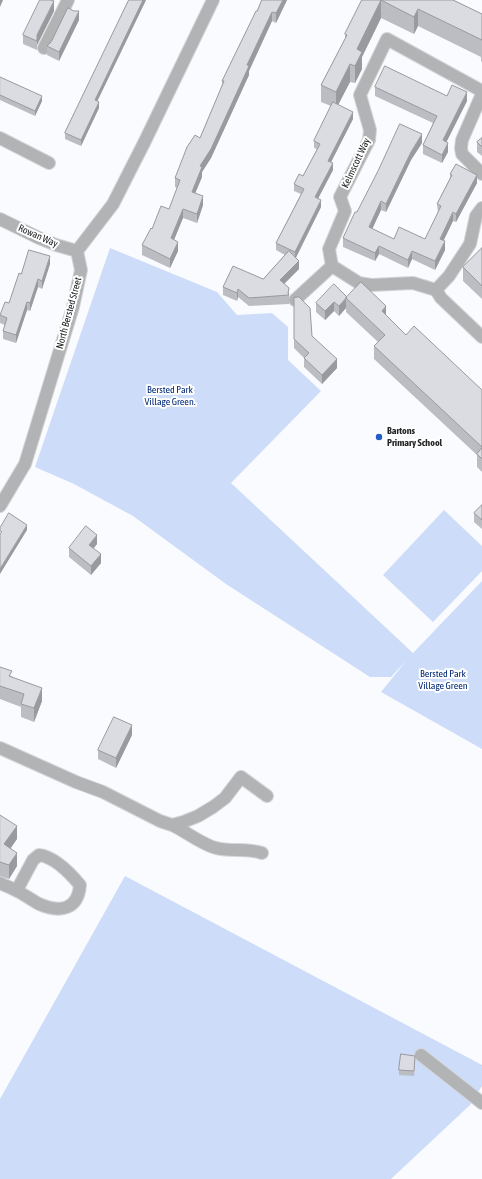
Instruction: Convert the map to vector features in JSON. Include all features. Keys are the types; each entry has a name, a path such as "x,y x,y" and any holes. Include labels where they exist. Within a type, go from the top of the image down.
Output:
{"street":[{"path":"77,251 113,204 213,0"},
{"path":"44,48 62,3 77,13"},
{"name":"Kelmscott Way","path":"332,266 329,249 345,211 340,197 369,140 370,130 360,95 387,39 482,93 468,124 462,140 461,148 462,154 482,174"},
{"path":"0,138 49,163"},
{"path":"436,290 449,276 470,244 476,216 482,208"},
{"name":"Rowan Way","path":"1,222 56,245 77,251"},
{"name":"North Bersted Street","path":"0,506 25,464 68,322 81,270 77,251"},
{"path":"295,300 332,266 359,283 371,285 414,283 436,290 441,298 482,337"},
{"path":"0,748 76,782 103,792 216,848 254,850 262,853"},
{"path":"172,825 198,816 213,807 225,798 241,777 267,796"},
{"path":"0,883 16,890 39,904 53,908 66,908 73,904 80,893 80,885 73,876 47,856 39,855 33,860 16,890"},
{"path":"421,1055 482,1103"}],"green space":[{"name":"Bersted Park Village Green.","path":"110,248 217,292 237,315 272,313 288,327 288,360 321,391 231,483 413,653 482,581 482,749 381,692 406,661 391,677 370,677 226,584 133,516 74,484 35,467"},
{"path":"444,510 482,546 482,571 433,622 383,575"},
{"path":"125,876 482,1065 482,1086 470,1105 391,1179 0,1179 0,1099"}],"building":[{"path":"40,0 54,1 37,35 37,41 23,35"},
{"path":"129,0 143,0 95,100 99,102 81,140 65,133"},
{"path":"262,0 283,0 276,13 272,12 247,65 249,66 211,149 200,166 202,167 192,192 203,196 197,214 183,209 171,238 178,242 170,259 142,245 151,228 152,229 161,206 169,209 180,180 175,178 187,147 195,135 200,138 224,81 222,81"},
{"path":"362,0 381,0 357,49 362,52 355,66 350,64 336,92 321,85 347,35 345,34"},
{"path":"381,0 453,0 482,14 482,40 418,9 414,17"},
{"path":"68,8 74,11 79,11 59,52 47,46 51,42"},
{"path":"385,66 447,96 452,85 467,92 443,140 448,143 442,155 423,145 437,116 375,87"},
{"path":"0,77 42,96 35,111 0,95"},
{"path":"333,102 353,112 328,161 333,163 315,197 321,200 295,252 276,243 304,189 294,184 299,174 303,176 320,144 314,141"},
{"path":"400,124 422,134 411,152 386,204 381,201 369,227 394,239 399,227 425,239 441,206 437,204 456,164 477,175 456,214 453,212 440,239 445,241 435,261 412,251 408,260 379,246 375,253 343,238 355,212 357,212 378,171"},
{"path":"482,138 482,147 477,142"},
{"path":"482,248 482,286 463,267"},
{"path":"29,250 50,256 42,281 38,279 30,303 27,302 16,335 3,331 7,318 0,315 5,302 9,303 19,273 21,274"},
{"path":"289,251 299,261 280,280 289,288 289,295 249,298 238,289 237,293 223,287 233,266 263,279"},
{"path":"361,282 386,306 382,311 406,335 414,326 482,390 482,447 374,346 385,335 346,298"},
{"path":"334,284 347,297 339,306 334,302 325,311 316,303"},
{"path":"299,297 310,308 312,336 337,359 322,375 304,358 309,353 294,339 294,298"},
{"path":"482,448 482,459 477,454"},
{"path":"482,505 482,520 474,513"},
{"path":"9,513 27,525 0,569 0,534 2,532 0,531 0,528"},
{"path":"86,526 97,535 89,545 101,554 91,566 69,548"},
{"path":"0,667 12,671 9,676 42,688 34,708 21,704 24,694 0,686"},
{"path":"114,717 132,725 116,758 98,750"},
{"path":"0,815 17,826 4,844 17,853 9,865 0,862"},
{"path":"401,1054 415,1056 414,1071 399,1070"}],"place":[{"name":"Bartons Primary School","path":"379,437"}],"park label":[{"name":"Bersted Park Village Green","path":"443,680"}]}
